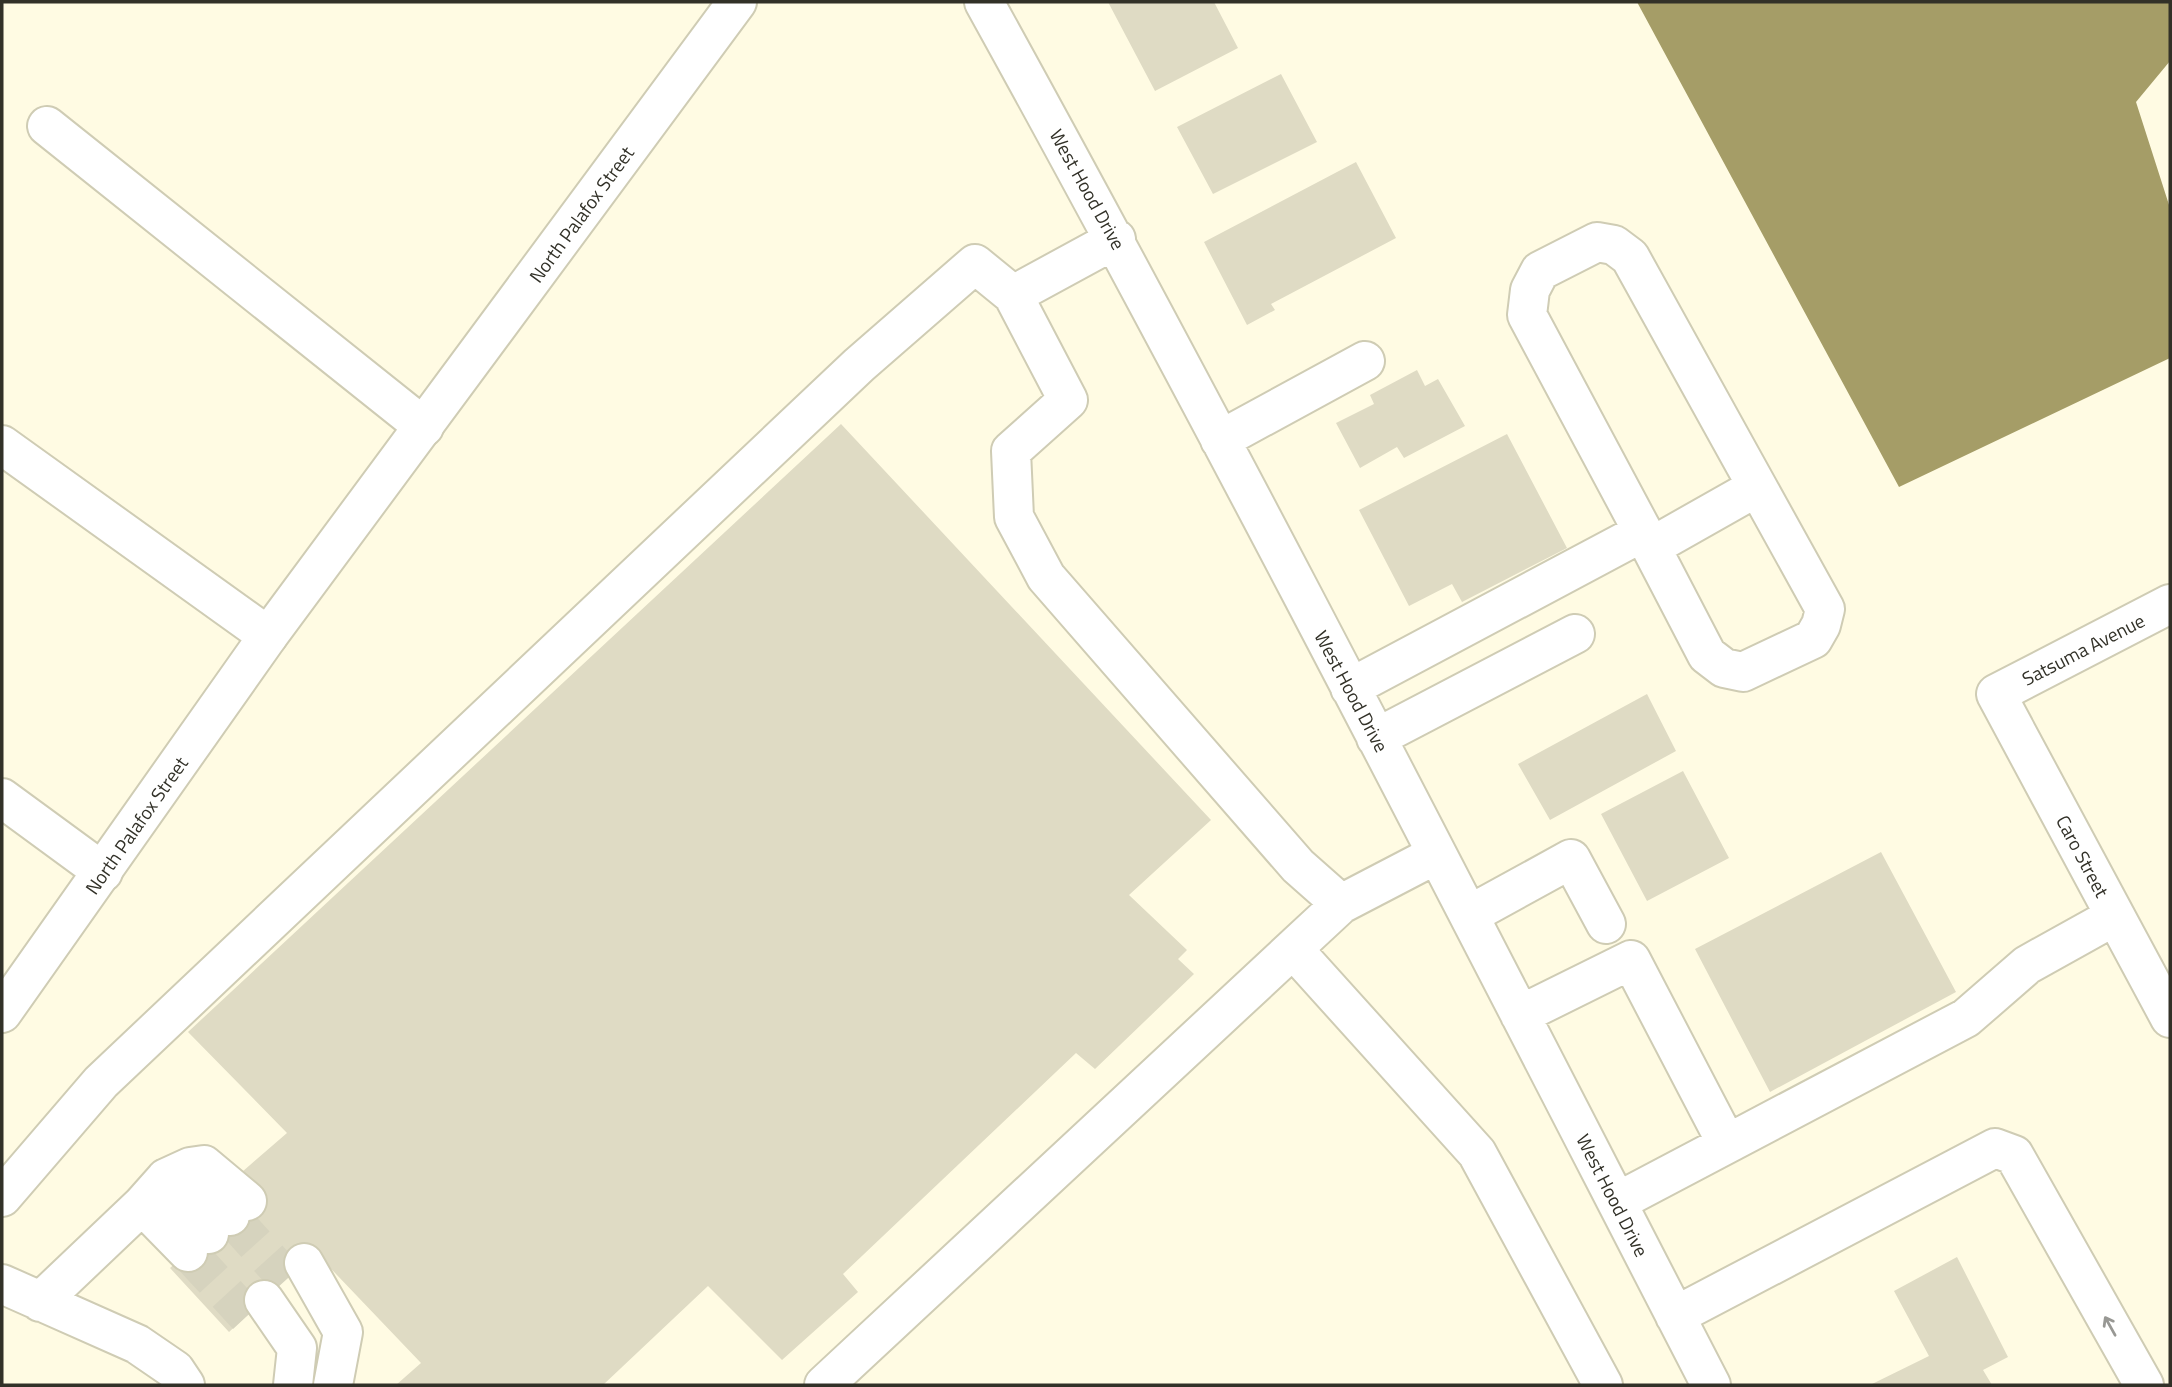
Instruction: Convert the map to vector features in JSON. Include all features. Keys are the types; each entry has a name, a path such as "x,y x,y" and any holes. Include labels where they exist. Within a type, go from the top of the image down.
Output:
{"street":[{"name":"North Palafox Street","path":"2,1013 268,636 737,2"},
{"name":"West Hood Drive","path":"984,2 1115,239 1469,915 1711,1385"},
{"path":"47,126 424,427"},
{"path":"1013,295 1115,239"},
{"path":"1597,242 1614,245 1630,257 1757,487 1825,609 1821,625 1813,639 1743,673 1724,668 1707,655 1527,315 1530,290 1540,271 1597,242"},
{"path":"2,1197 101,1082 859,365 975,264 1013,295 1068,400 1011,452 1014,517 1046,577 1298,866 1341,904"},
{"path":"1220,440 1364,361"},
{"path":"2,445 268,636"},
{"path":"1350,688 1757,487"},
{"name":"Satsuma Avenue","path":"1996,694 2170,604"},
{"path":"1376,738 1575,634"},
{"name":"Caro Street","path":"1996,694 2170,1018"},
{"path":"2,798 103,872"},
{"path":"824,1385 1341,904 1437,854"},
{"path":"1469,915 1571,859 1606,924"},
{"path":"1616,1202 1966,1018 2027,965 2115,916"},
{"path":"1293,949 1477,1153 1603,1385"},
{"path":"1520,1015 1631,960 1727,1144"},
{"path":"1675,1316 1996,1148 2014,1155 2144,1385"},
{"path":"40,1302 154,1192 198,1186 219,1226 154,1192"},
{"path":"2,1284 137,1344 175,1370 185,1385"},
{"path":"275,1289 272,1353 278,1385"},
{"path":"275,1289 297,1348 293,1385"},
{"path":"275,1289 318,1330 310,1385"},
{"path":"275,1289 342,1332 333,1385"}],"shaded area":[{"path":"1637,2 2170,2 2170,61 2136,102 2170,208 2170,358 1899,487"}],"building":[{"path":"1108,2 1214,2 1238,48 1155,91"},
{"path":"1281,74 1317,142 1213,194 1177,127"},
{"path":"1356,162 1396,238 1271,304 1275,310 1247,325 1204,242"},
{"path":"1417,370 1425,386 1438,379 1465,426 1404,458 1397,447 1360,468 1336,423 1374,404 1370,395"},
{"path":"841,424 1211,820 1129,895 1187,950 1178,959 1194,974 1095,1069 1076,1053 843,1274 858,1292 782,1360 708,1286 603,1385 396,1385 421,1363 315,1252 229,1332 170,1268 259,1191 242,1172 287,1133 188,1032"},
{"path":"1507,434 1567,548 1462,602 1452,584 1409,606 1359,510"},
{"path":"1647,694 1676,751 1550,820 1518,764"},
{"path":"1683,771 1729,858 1647,901 1601,814"},
{"path":"1881,852 1956,992 1770,1092 1695,949"},
{"path":"1957,1257 2008,1357 1983,1370 1992,1385 1870,1385 1929,1356 1894,1291"}],"tunnel":[{"path":"230,1216 287,1279"},
{"path":"188,1252 247,1316"}]}
